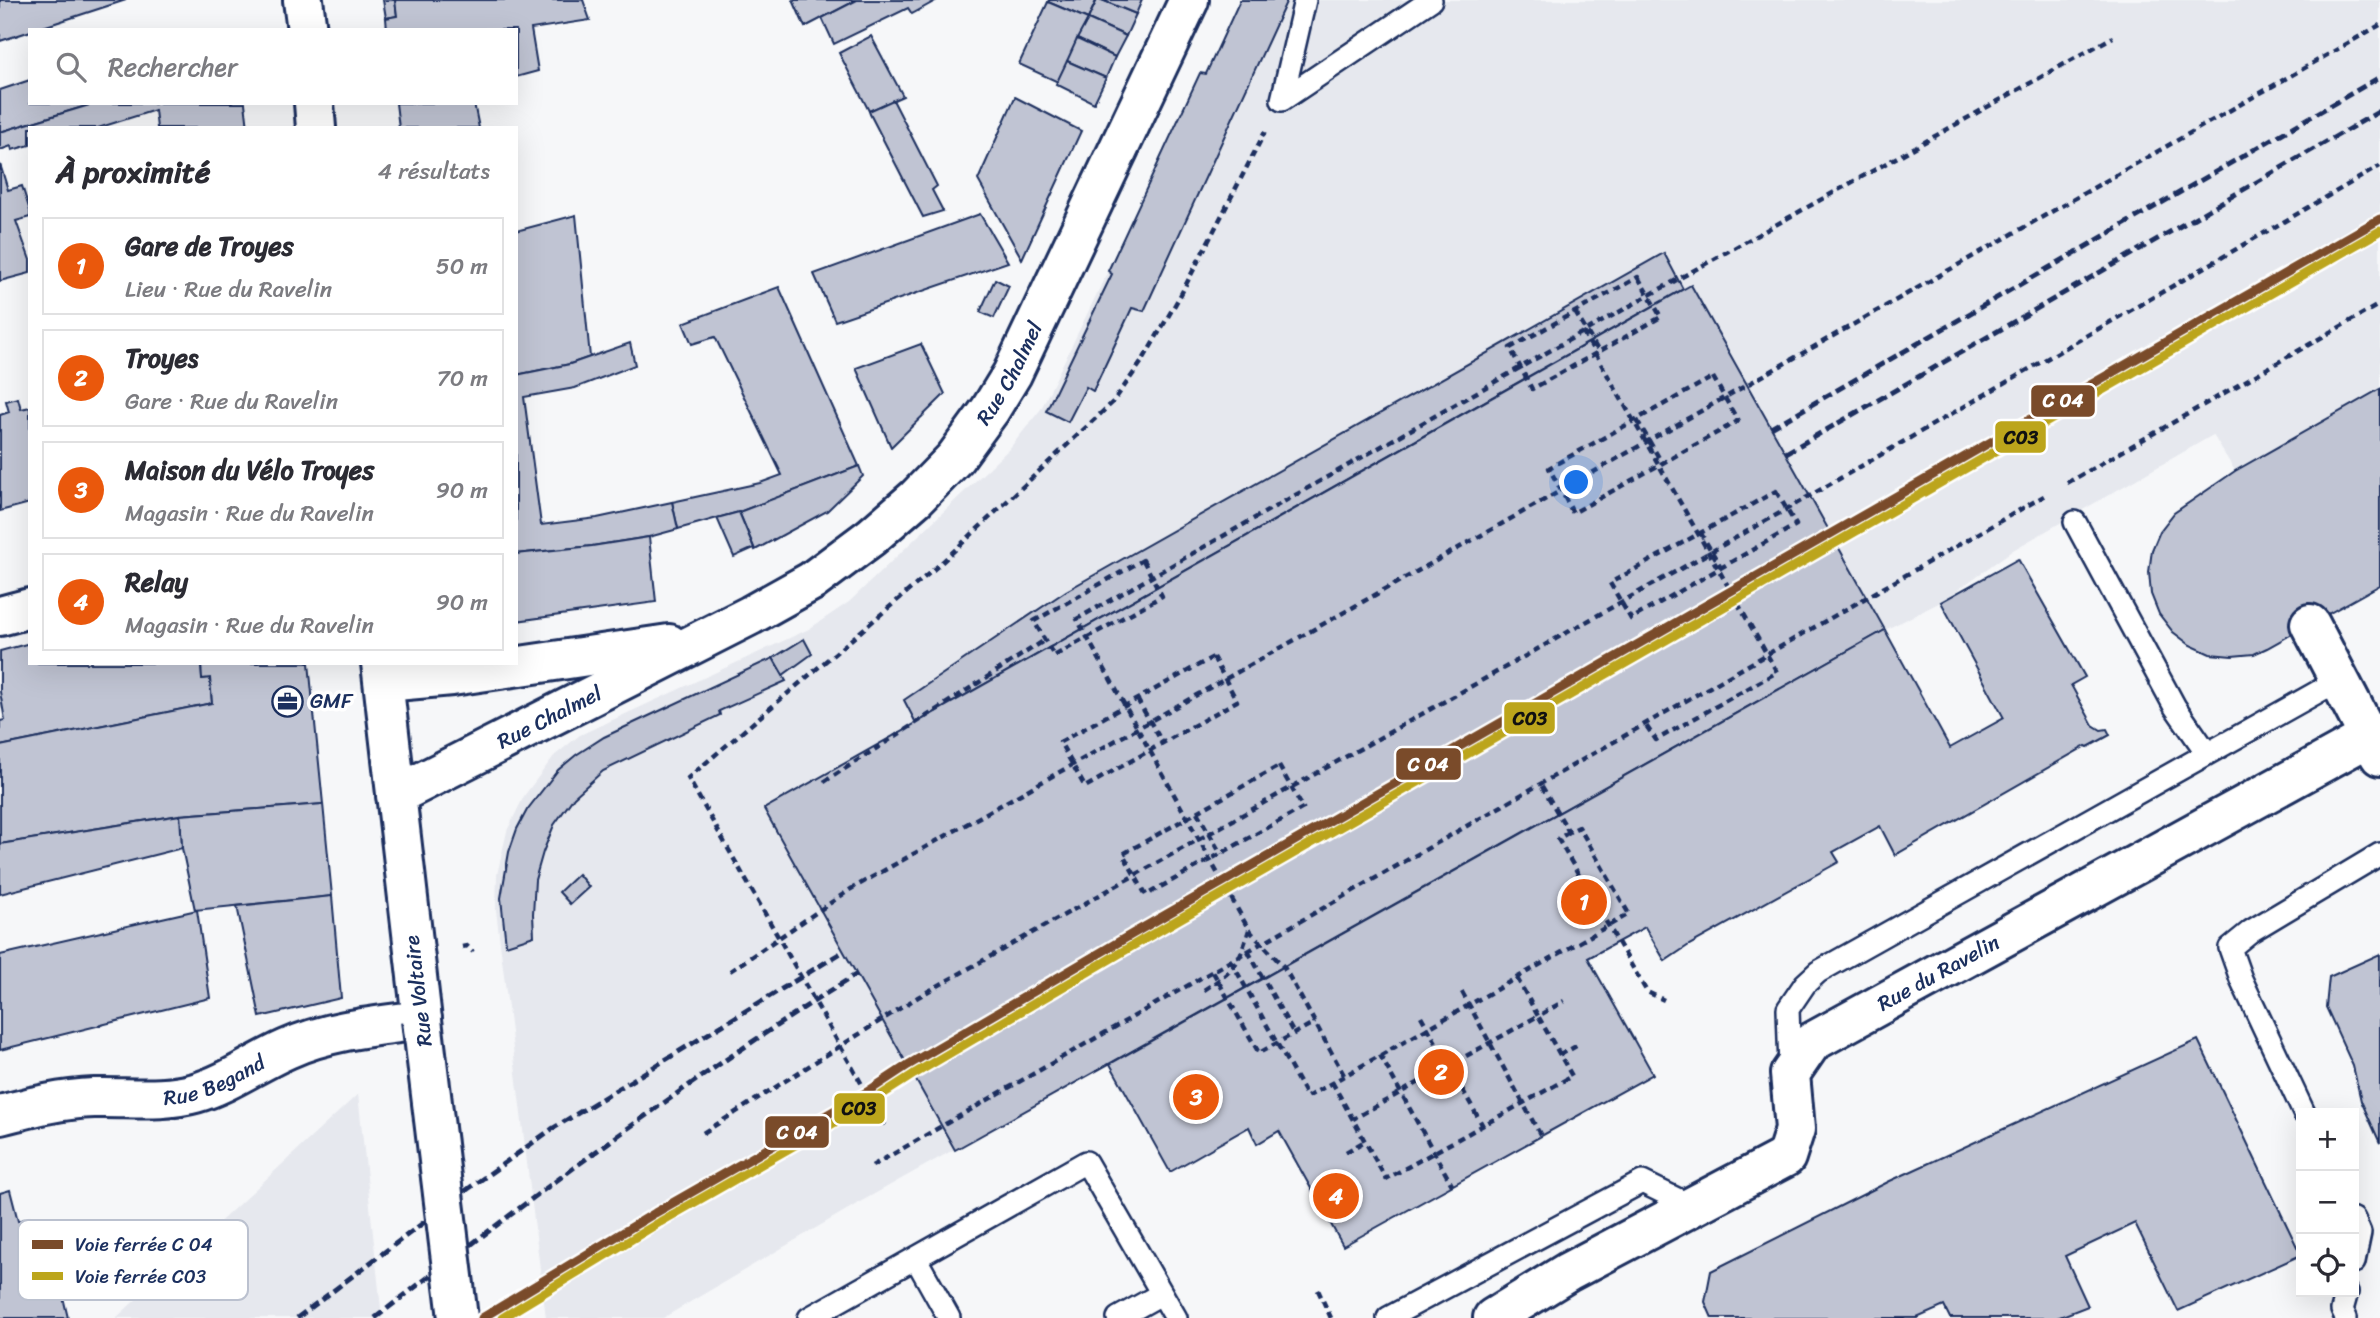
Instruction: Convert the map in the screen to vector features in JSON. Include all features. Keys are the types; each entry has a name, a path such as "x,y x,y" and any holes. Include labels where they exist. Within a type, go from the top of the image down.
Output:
{"street":[{"path":"303,0 307,28"},
{"name":"Rue Chalmel","path":"396,795 813,581 880,530 916,498 955,458 1012,374 1189,0"},
{"path":"314,105 316,126"},
{"path":"0,616 28,609"},
{"path":"2310,624 2374,747"},
{"name":"Rue Chalmel","path":"382,673 453,676 702,639"},
{"name":"Rue Voltaire","path":"382,673 458,1318"},
{"name":"Rue du Ravelin","path":"1790,1074 1811,1042 2374,747"},
{"name":"Rue Begand","path":"0,1115 44,1103 90,1098 165,1098 193,1093 228,1081 285,1050 322,1036 422,1020"},
{"path":"1493,1318 1568,1272 1786,1157 1795,1129 1790,1074"}],"lane":[{"path":"1282,100 1305,0"},
{"path":"1282,100 1431,0"},
{"path":"2075,522 2175,707 2207,753"},
{"path":"1790,1074 1788,1009 1805,984 1818,972 2339,680"},
{"path":"2302,1108 2241,979 2230,948 2251,931 2380,853"},
{"path":"809,1318 1086,1161 1176,1318"},
{"path":"1388,1318 1642,1182 1693,1207"},
{"path":"916,1259 949,1318"},
{"path":"1118,1318 1161,1293"},
{"path":"2346,1297 2342,1310 2346,1318"}],"path":[{"path":"730,971 851,889 1725,398 2380,25"},
{"path":"1344,1075 1284,967 1249,930 1077,620 1583,332 2113,37"},
{"path":"886,1125 688,778 939,565 1114,402 1180,296 1282,100"},
{"path":"703,1133 918,997 1787,509 2380,166"},
{"path":"1639,277 1661,317 1532,389 1510,348 1575,312 1639,277"},
{"path":"2067,483 2380,304"},
{"path":"1575,312 1599,352"},
{"path":"1583,332 1777,672 1656,740 1645,724"},
{"path":"1713,377 1725,398 1738,421 1573,513 1549,468 1713,377"},
{"path":"1637,420 1662,463"},
{"path":"872,1166 2054,490"},
{"path":"1776,491 1796,525 1631,619 1609,583 1700,532 1776,491"},
{"path":"1700,532 1721,567"},
{"path":"1143,560 1153,577 1162,596 1054,656 1034,621 1143,560"},
{"path":"824,782 1045,640"},
{"path":"1213,657 1237,701 1085,787 1060,742 1137,699 1213,657"},
{"path":"1137,699 1163,743"},
{"path":"1279,766 1303,808 1146,895 1123,854 1197,812 1279,766"},
{"path":"1540,783 1569,832"},
{"path":"1197,812 1221,853"},
{"path":"1231,961 1307,1097 1344,1075 1517,978 1608,926 1629,914 1579,827 1558,839 1608,926 1647,992 1664,1000"},
{"path":"1204,990 1231,973 1240,957 1249,930"},
{"path":"1248,951 1294,1034"},
{"path":"1213,972 1259,1054 1315,1022"},
{"path":"1332,1082 1386,1180 1524,1103 1572,1076 1517,978"},
{"path":"1462,992 1541,1136"},
{"path":"1353,1119 1564,1001"},
{"path":"1422,1016 1483,1126"},
{"path":"1560,1055 1578,1045"},
{"path":"1380,1055 1452,1185"},
{"path":"1346,1152 1365,1141"},
{"path":"1318,1290 1331,1318"}],"shaded area":[{"path":"1287,0 2380,0 2380,389 2235,471 2213,435 2013,550 1941,602 1885,630 860,1202 663,1318 546,1318 496,910 497,875 507,831 524,796 554,756 580,735 809,629 849,602 1009,449 1041,409 1108,271 1112,274 1046,411 1068,421 1086,388 1093,390 1132,308 1144,311"},
{"path":"358,1094 382,1318 116,1318 135,1300 248,1300 248,1220 222,1220"}],"building":[{"path":"0,0 126,0 40,28 28,28 28,32 0,41"},
{"path":"383,0 395,0 397,16 386,18"},
{"path":"395,0 583,0 590,20 531,29 538,71 518,76 518,28 387,28 386,18 397,16"},
{"path":"793,0 857,0 805,27"},
{"path":"857,0 937,0 912,14 908,8 834,44 822,18"},
{"path":"1097,0 1136,14 1126,36 1088,19"},
{"path":"1102,0 1142,0 1136,14"},
{"path":"1240,0 1287,0 1144,311 1132,308 1093,391 1086,387 1068,422 1046,411 1112,274 1108,271 1200,73 1206,74"},
{"path":"1096,1 1088,19 1048,2"},
{"path":"1048,2 1088,19 1058,82 1019,64"},
{"path":"1088,19 1126,36 1115,57 1077,39"},
{"path":"871,36 903,96 869,111 839,53"},
{"path":"1077,39 1115,57 1106,78 1067,61"},
{"path":"1067,61 1106,78 1094,103 1056,84"},
{"path":"28,81 28,105 89,105 0,132 0,90"},
{"path":"1015,97 1081,131 1022,259 978,180"},
{"path":"893,100 937,186 932,190 943,211 923,217 870,114 869,111"},
{"path":"89,105 245,105 248,126 157,126 155,110 104,126 28,126 28,146 12,150 11,146 0,150 0,132"},
{"path":"396,105 474,105 479,126 399,126"},
{"path":"0,164 8,190 22,186 28,205 28,218 16,221 28,254 28,274 0,281"},
{"path":"980,214 1008,262 835,321 814,274"},
{"path":"576,215 590,357 518,375 518,230"},
{"path":"1664,253 1683,289 916,723 904,700 1066,591"},
{"path":"995,279 1009,286 994,318 980,312"},
{"path":"1691,285 1885,630 955,1150 764,809"},
{"path":"779,287 859,466 739,512 678,529 672,502 760,483 782,475 715,337 692,344 683,323"},
{"path":"630,343 635,365 575,388 524,397 541,525 597,518 672,502 678,529 649,537 592,546 518,554 518,375 570,364"},
{"path":"921,344 945,394 891,447 856,368"},
{"path":"2380,389 2380,585 2254,654 2210,654 2190,645 2173,632 2159,614 2151,594 2149,572 2152,550 2160,531 2174,513 2235,471"},
{"path":"18,398 21,409 28,407 28,504 0,511 0,415 9,412 6,401"},
{"path":"859,466 863,476 827,511 755,550 739,512"},
{"path":"739,512 754,548 734,557 717,518"},
{"path":"649,537 656,602 518,621 518,554"},
{"path":"2018,559 2085,677 2071,685 2093,725 2101,730 2107,729 2110,735 1895,855 1880,826 1833,852 1839,862 1665,961 1645,927 1588,958 1653,1074 1343,1246 1279,1131 1257,1144 1249,1127 1170,1172 1110,1064 1885,630 1950,748 2004,718 1941,602"},
{"path":"804,639 812,654 783,675 773,658"},
{"path":"28,644 28,665 201,665 202,679 210,678 212,703 0,746 0,721 5,720 0,692 0,651"},
{"path":"773,658 786,681 719,711 720,715 603,771 574,797 554,825 543,852 535,880 534,936 506,945 501,898 509,852 527,810 558,770 604,737"},
{"path":"201,665 309,665 323,804 180,815 0,844 0,746 212,703 210,678 202,679"},
{"path":"323,804 332,896 195,910 182,848 180,815"},
{"path":"180,815 182,848 0,894 0,844"},
{"path":"578,874 589,887 570,904 559,892"},
{"path":"332,896 341,998 260,1017 237,906"},
{"path":"197,910 210,998 0,1050 0,955"},
{"path":"2380,954 2380,1143 2361,1101 2353,1066 2326,1007 2329,977"},
{"path":"2198,1040 2296,1245 2296,1257 2178,1311 2135,1223 2065,1256 2088,1306 2057,1318 1950,1318 1944,1306 1917,1318 1712,1318 1705,1302 1711,1271 1890,1181"},
{"path":"10,1190 18,1221 18,1300 64,1300 68,1318 0,1318 0,1193"}],"railway":[{"path":"1771,428 2380,77"},
{"path":"1786,453 2380,111"},
{"path":"297,1318 552,1129 844,951"},
{"path":"375,1318 672,1097 857,974"}],"transit line":[{"path":"482,1318 655,1213 867,1092 908,1065 1134,933 2380,219"}],"rail line":[{"name":"C03","path":"502,1318 660,1222 872,1101 1139,942 2380,231"}],"place":[{"name":"GMF","path":"287,701"},
{"name":"Gare de Troyes","path":"1584,902"},
{"name":"Troyes","path":"1441,1072"},
{"name":"Maison du Vélo Troyes","path":"1196,1097"},
{"name":"Relay","path":"1336,1196"}]}
